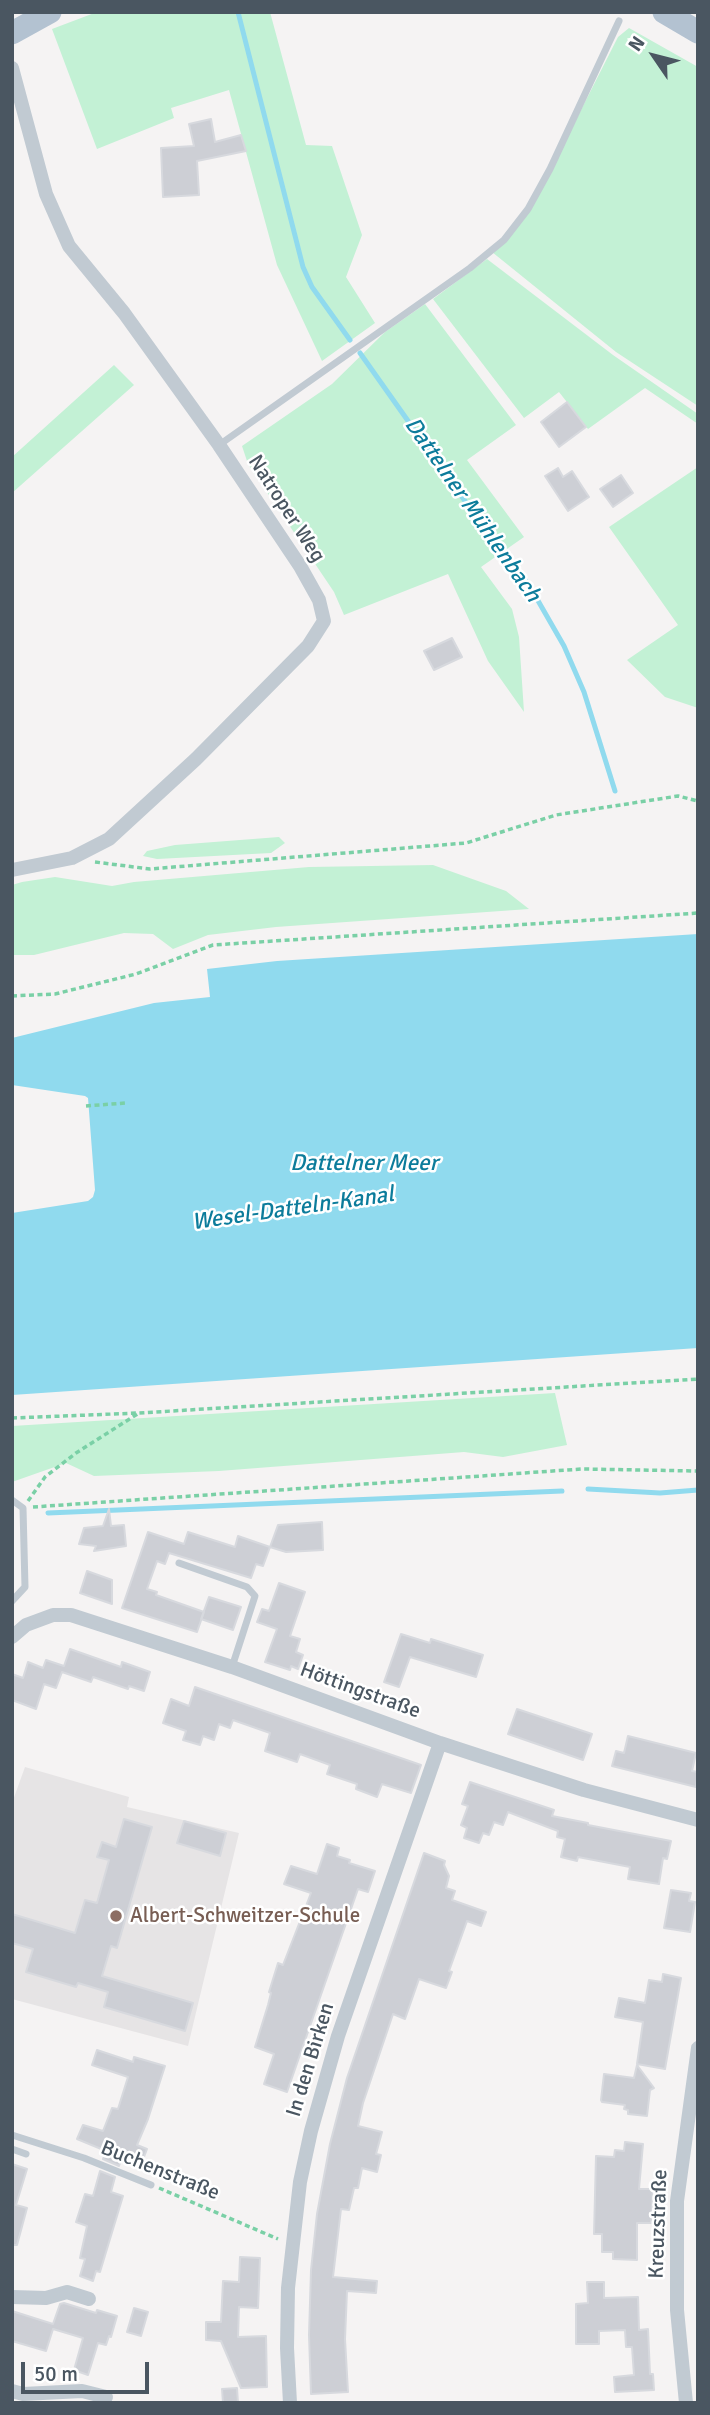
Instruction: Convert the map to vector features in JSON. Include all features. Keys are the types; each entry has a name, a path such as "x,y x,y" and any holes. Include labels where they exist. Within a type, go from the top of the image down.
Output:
{"main road":[{"path":"12,33 50,12"},
{"path":"664,12 698,32"}],"street":[{"name":"Natroper Weg","path":"12,870 72,858 109,839 186,768 309,646 324,621 319,600 300,566 219,445 124,313 69,246 46,194 13,72"},
{"name":"Höttingstraße","path":"12,1637 26,1625 52,1615 71,1615 232,1667 440,1743 584,1790 698,1820"},
{"name":"In den Birken","path":"290,2403 287,2336 292,2244 300,2182 311,2131 335,2048 440,1743"},
{"name":"Kreuzstraße","path":"686,2403 677,2310 677,2201 698,2048"},
{"path":"12,2297 46,2298 67,2292 89,2299"},
{"path":"12,2391 23,2394 82,2391 106,2397"}],"lane":[{"path":"219,445 470,268 504,240 528,209 550,169 619,21"},
{"path":"12,1500 23,1508 25,1587 12,1601"},
{"path":"179,1563 247,1587 255,1596 232,1667"},
{"name":"Buchenstraße","path":"12,2135 84,2158 151,2185"},
{"path":"12,2149 26,2154"}],"path":[{"path":"72,858 150,869 466,842 555,815 678,796 698,801"},
{"path":"12,996 55,994 136,974 213,945 698,913"},
{"path":"86,1106 125,1103"},
{"path":"12,1418 139,1413 698,1379"},
{"path":"23,1508 46,1477 76,1453 139,1413"},
{"path":"23,1508 582,1469 698,1471"},
{"name":"Buchenstraße","path":"151,2185 292,2244"}],"shaded area":[{"name":"Albert-Schweitzer-Schule","path":"25,1767 129,1797 127,1807 239,1833 188,2046 12,1999 12,1803"}],"green space":[{"path":"97,12 270,12 306,145 332,146 362,235 346,277 375,323 322,361 277,265 229,90 171,108 174,118 97,149 52,29"},
{"path":"629,28 698,67 698,406 616,352 492,252 505,240 551,169 618,37"},
{"path":"487,259 613,355 698,414 698,424 645,388 588,429 559,392 524,418 433,299"},
{"path":"425,304 516,425 467,460 524,537 481,567 512,609 519,637 524,712 488,661 448,574 344,615 334,592 248,464 242,446 332,384 385,332"},
{"path":"114,365 134,385 12,493 12,457"},
{"path":"698,467 698,708 665,697 627,660 678,625 609,527"},
{"path":"279,837 285,843 271,853 157,859 143,856 147,851 175,845"},
{"path":"433,865 506,891 529,909 276,927 208,935 173,949 153,934 124,933 34,955 12,955 12,885 22,882 55,877 112,886 309,867"},
{"path":"555,1393 567,1445 503,1457 464,1452 219,1471 94,1476 66,1463 12,1482 12,1426"}],"water":[{"name":"Dattelner Meer","path":"698,934 698,1348 12,1395 12,1213 88,1201 95,1190 88,1098 12,1085 12,1038 154,1003 210,997 207,969 277,961"}],"building":[{"path":"211,119 215,142 241,135 246,151 197,161 199,195 163,197 161,148 194,146 189,124"},
{"path":"567,402 586,427 559,447 541,422"},
{"path":"558,468 563,477 572,471 589,497 568,511 545,476"},
{"path":"621,475 633,493 613,507 600,489"},
{"path":"452,638 462,657 434,670 424,651"},
{"path":"109,1509 111,1526 124,1525 126,1546 94,1551 96,1546 79,1544 84,1528 103,1526"},
{"path":"322,1522 323,1550 286,1552 270,1547 278,1525"},
{"path":"148,1532 184,1544 188,1532 235,1547 238,1536 270,1547 263,1566 256,1564 251,1578 169,1553 165,1564 157,1561 147,1589 157,1592 156,1595 204,1612 197,1632 122,1608"},
{"path":"87,1571 112,1580 112,1604 80,1593"},
{"path":"279,1583 305,1592 290,1636 300,1639 296,1652 303,1655 298,1669 291,1666 290,1670 265,1662 277,1629 257,1622 262,1609 269,1611"},
{"path":"209,1597 241,1607 233,1630 201,1619"},
{"path":"401,1634 430,1643 431,1639 483,1655 476,1677 410,1657 399,1687 384,1682"},
{"path":"70,1649 121,1667 122,1662 150,1672 144,1691 129,1686 128,1689 93,1677 91,1682 62,1672 56,1688 44,1684 36,1709 12,1700 12,1674 23,1678 28,1662 43,1668 46,1660 64,1666"},
{"path":"195,1687 421,1765 411,1793 382,1784 377,1797 356,1789 357,1784 327,1774 330,1765 300,1754 297,1762 265,1751 270,1733 233,1720 230,1728 219,1724 214,1740 203,1736 200,1745 183,1740 186,1731 163,1723 171,1699 189,1706"},
{"path":"517,1709 592,1734 583,1760 508,1734"},
{"path":"628,1736 696,1753 692,1771 698,1772 696,1787 612,1766 616,1751 624,1753"},
{"path":"470,1782 554,1810 552,1816 671,1841 667,1859 663,1858 659,1884 628,1879 630,1867 578,1857 577,1861 561,1857 565,1839 557,1837 558,1831 508,1812 503,1825 494,1822 489,1835 483,1833 479,1843 464,1838 467,1828 461,1825 468,1806 462,1804"},
{"path":"124,1819 152,1827 117,1948 111,1946 102,1976 193,2003 185,2031 104,2007 108,1992 78,1983 76,1987 26,1972 33,1949 12,1943 12,1914 75,1933 85,1900 97,1903 109,1860 97,1857 102,1842 116,1847"},
{"path":"184,1821 226,1833 220,1856 177,1843"},
{"path":"327,1844 339,1848 337,1856 350,1860 349,1863 375,1871 368,1892 358,1889 287,2092 264,2084 274,2054 255,2047 278,1963 283,1965 311,1893 284,1884 291,1866 317,1874"},
{"path":"424,1853 445,1861 449,1876 446,1888 455,1891 452,1900 486,1912 481,1926 467,1921 449,1971 452,1972 446,1988 419,1979 405,2019 393,2014 358,2126 382,2132 376,2154 381,2155 377,2172 362,2168 349,2210 341,2209 333,2277 377,2281 376,2293 347,2291 345,2339 348,2392 311,2394 311,2270 317,2214 330,2144 347,2078"},
{"path":"671,1890 691,1893 689,1901 695,1902 690,1932 664,1928"},
{"path":"663,1974 681,1978 665,2069 637,2064 643,2022 615,2017 619,1998 645,2003 649,1980 662,1982"},
{"path":"97,2050 133,2062 134,2057 165,2066 137,2145 147,2149 141,2165 122,2157 119,2166 103,2159 106,2151 77,2139 83,2125 103,2131 112,2108 118,2109 128,2077 92,2065"},
{"path":"637,2065 654,2088 650,2090 647,2116 628,2114 628,2110 624,2109 625,2105 601,2100 604,2074 634,2078"},
{"path":"625,2142 643,2144 639,2189 653,2189 651,2223 637,2223 637,2260 613,2259 613,2252 602,2252 602,2234 594,2234 596,2156 614,2157 615,2150 624,2151"},
{"path":"12,2164 27,2169 16,2205 27,2208 17,2245 12,2245"},
{"path":"100,2171 115,2177 111,2192 123,2196 100,2272 96,2271 93,2281 80,2276 85,2259 80,2258 87,2226 76,2222 85,2194 93,2196"},
{"path":"240,2257 260,2258 258,2308 239,2307 238,2337 266,2336 267,2387 241,2388 221,2341 206,2340 206,2322 221,2322 223,2281 239,2282"},
{"path":"587,2282 604,2282 604,2298 638,2297 639,2330 648,2329 650,2374 653,2374 654,2390 615,2392 614,2377 634,2375 632,2347 626,2347 625,2330 599,2331 599,2344 576,2344 576,2304 588,2303"},
{"path":"60,2304 117,2316 106,2345 98,2343 88,2375 74,2370 83,2338 53,2329 46,2351 12,2341 12,2311 53,2324"},
{"path":"134,2308 148,2312 141,2336 127,2332"},
{"path":"237,2388 238,2403 223,2403 222,2389"}],"waterway":[{"name":"Dattelner Mühlenbach","path":"238,12 303,267 312,287 350,340"},
{"name":"Dattelner Mühlenbach","path":"360,353 459,493 529,585 564,646 584,692 615,791"},
{"path":"588,1489 660,1493 698,1490"},
{"path":"48,1513 562,1491"}],"place":[{"name":"Albert-Schweitzer-Schule","path":"116,1916"}],"water label":[{"name":"Wesel-Datteln-Kanal","path":"293,1209"}]}
